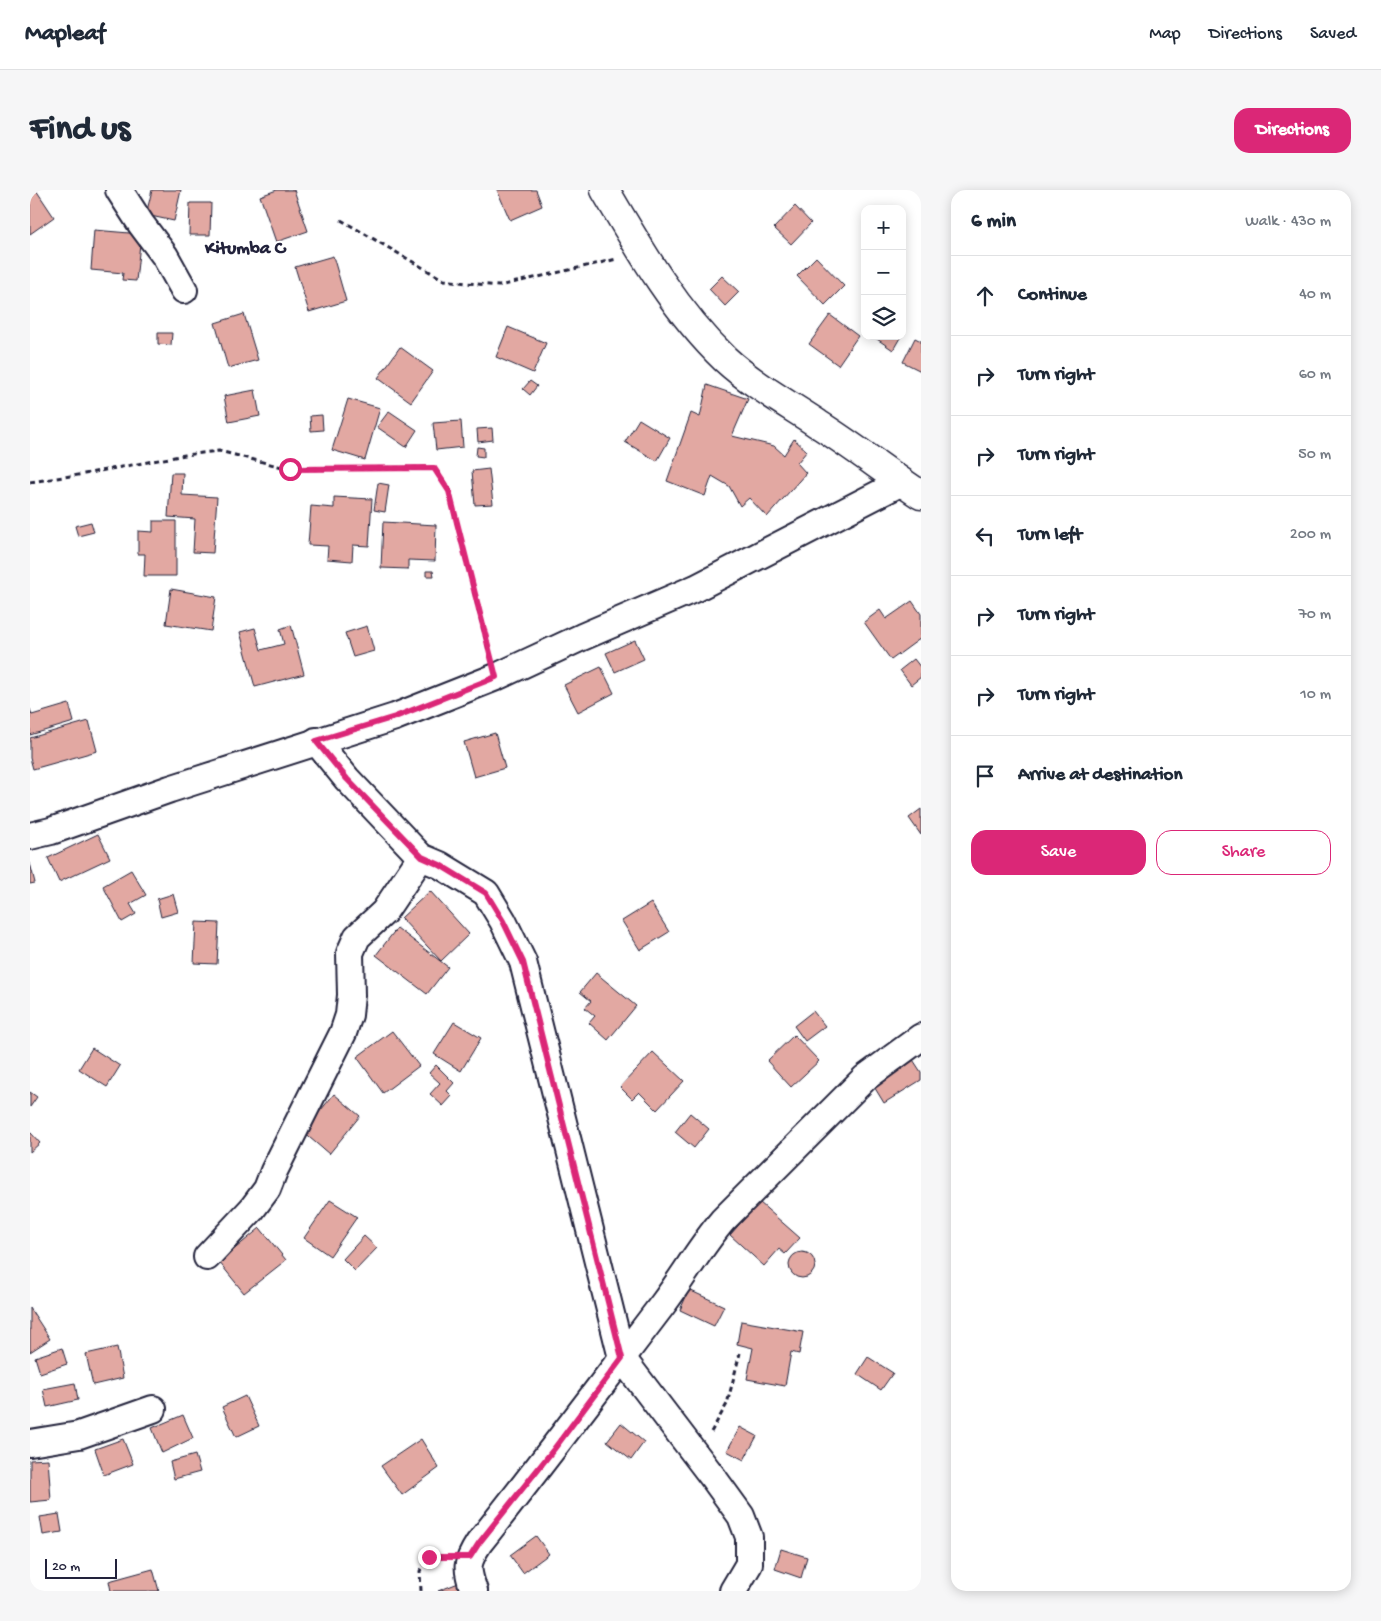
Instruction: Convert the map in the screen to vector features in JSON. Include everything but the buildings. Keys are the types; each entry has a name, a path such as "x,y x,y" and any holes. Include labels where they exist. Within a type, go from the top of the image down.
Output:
{"street":[{"path":"120,190 141,224 165,256 184,290"},
{"path":"605,190 642,253 667,290 700,334 726,360 769,392 820,424 912,488"},
{"path":"30,836 51,831 316,741 395,717 496,677 582,637 696,588 912,488"},
{"path":"316,741 347,779 422,857 440,865 486,893 503,921 523,962 622,1358 741,1516 749,1537 749,1564 733,1591"},
{"path":"207,1257 252,1209 267,1189 346,1024 351,995 350,953 357,937 384,912 422,857"},
{"path":"474,1591 468,1573 470,1557 479,1543 554,1449 674,1290 705,1242 723,1220 865,1078 921,1037"},
{"path":"30,1443 79,1435 152,1409"}],"path":[{"path":"341,220 444,280 467,283 499,286 642,253"},
{"path":"30,482 185,455 219,451 290,469 434,468 449,491 496,677"},
{"path":"697,1456 727,1404 740,1353"},
{"path":"421,1591 420,1571 429,1557 470,1557"}],"district":[{"name":"Kitumba C","path":"245,249"}],"route":[{"path":"290,469 434,468 449,491 496,677 395,717 316,741 347,779 422,857 440,865 486,893 503,921 523,962 622,1358 470,1557 429,1557"}]}
